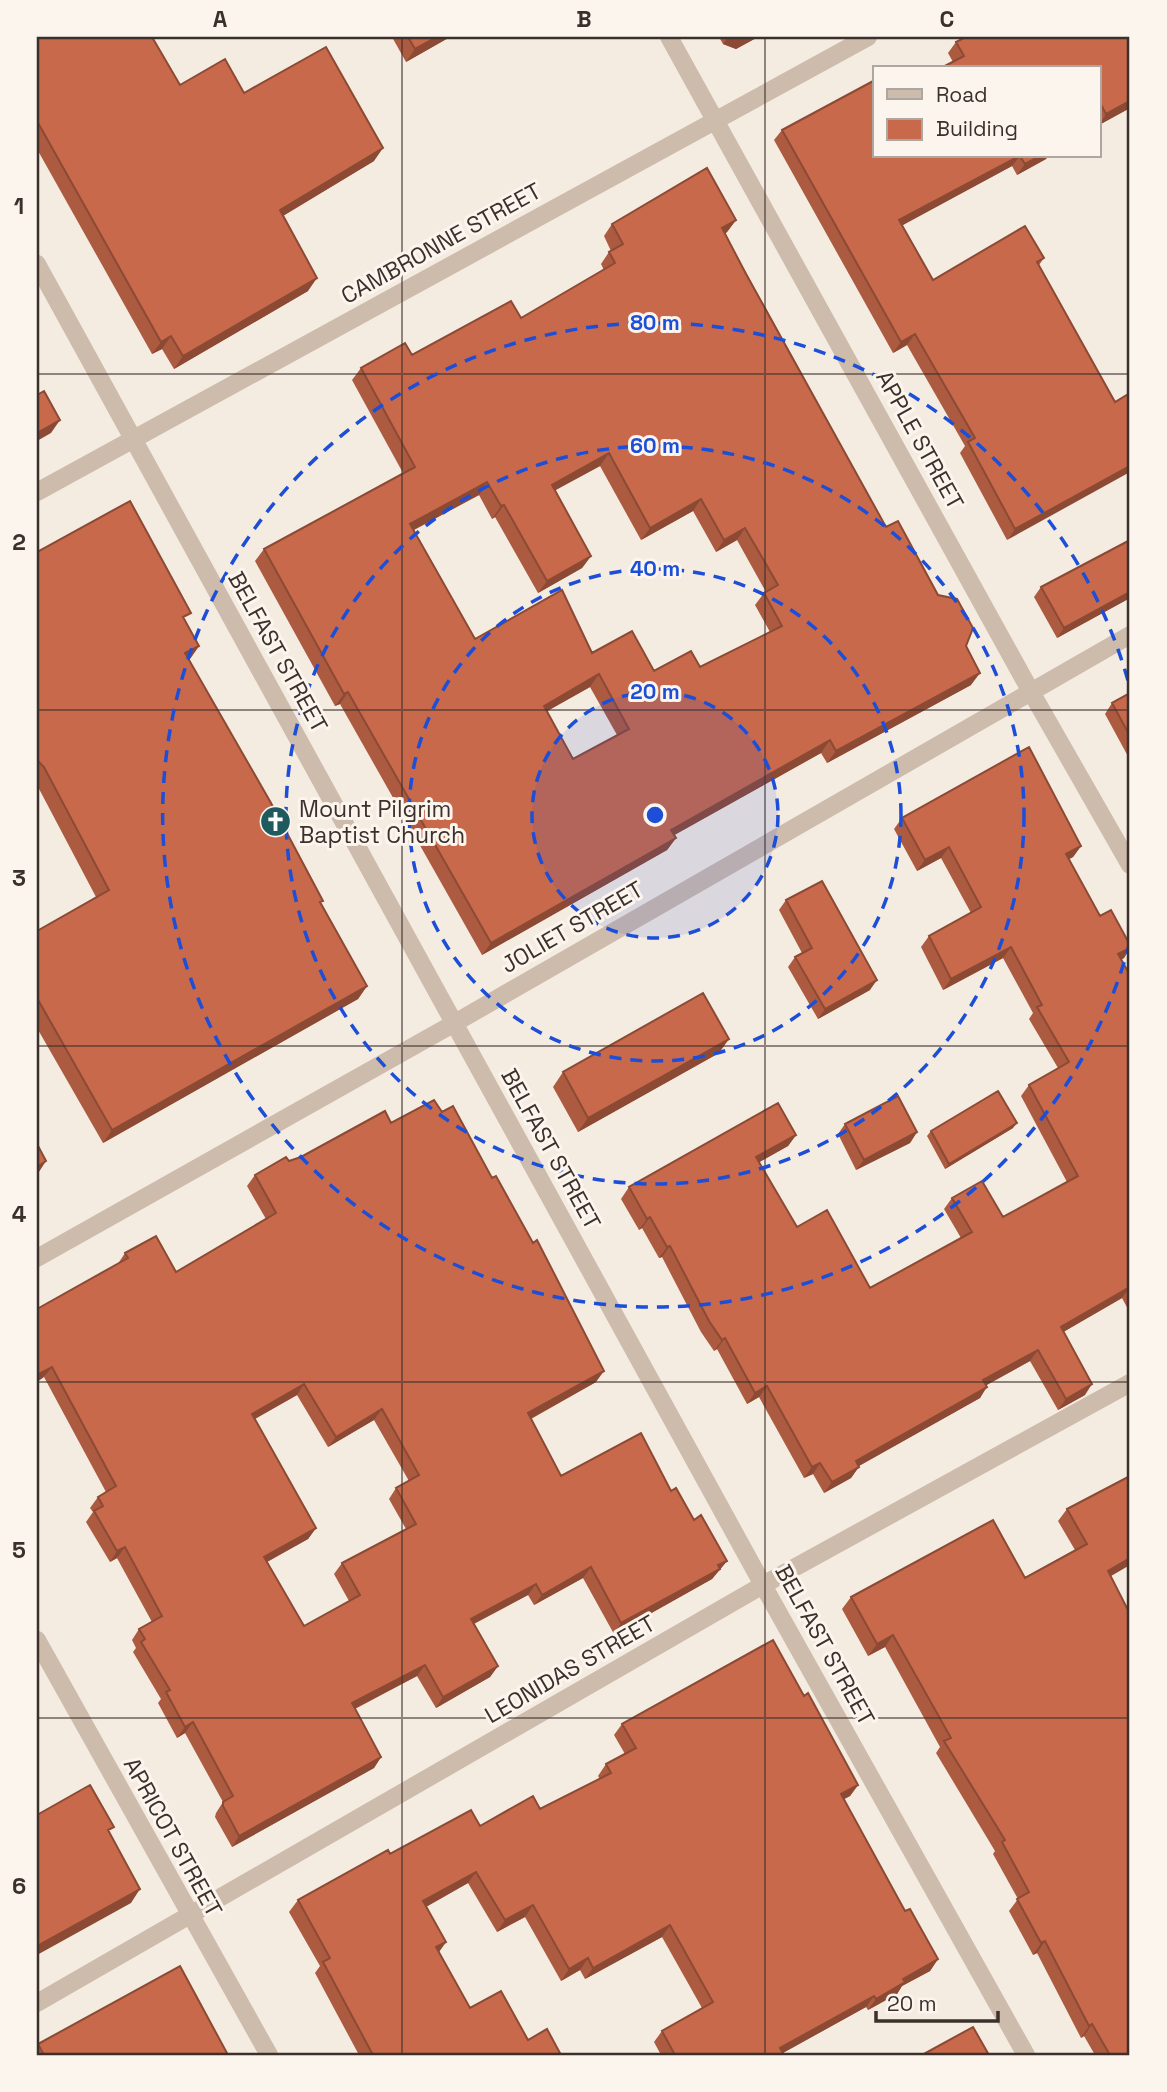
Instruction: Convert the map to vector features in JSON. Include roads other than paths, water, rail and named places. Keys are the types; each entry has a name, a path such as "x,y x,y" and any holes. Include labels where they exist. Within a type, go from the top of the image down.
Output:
{"street":[{"name":"APPLE STREET","path":"669,37 1030,690 1130,865"},
{"name":"CAMBRONNE STREET","path":"37,492 868,37"},
{"name":"BELFAST STREET","path":"37,264 453,1024 1026,2055"},
{"name":"JOLIET STREET","path":"37,1258 453,1024 1030,690 1130,635"},
{"name":"LEONIDAS STREET","path":"37,2003 189,1918 763,1585 1130,1383"},
{"name":"APRICOT STREET","path":"37,1640 189,1918 269,2055"}],"place":[{"name":"Mount Pilgrim Baptist Church","path":"276,822"}]}
